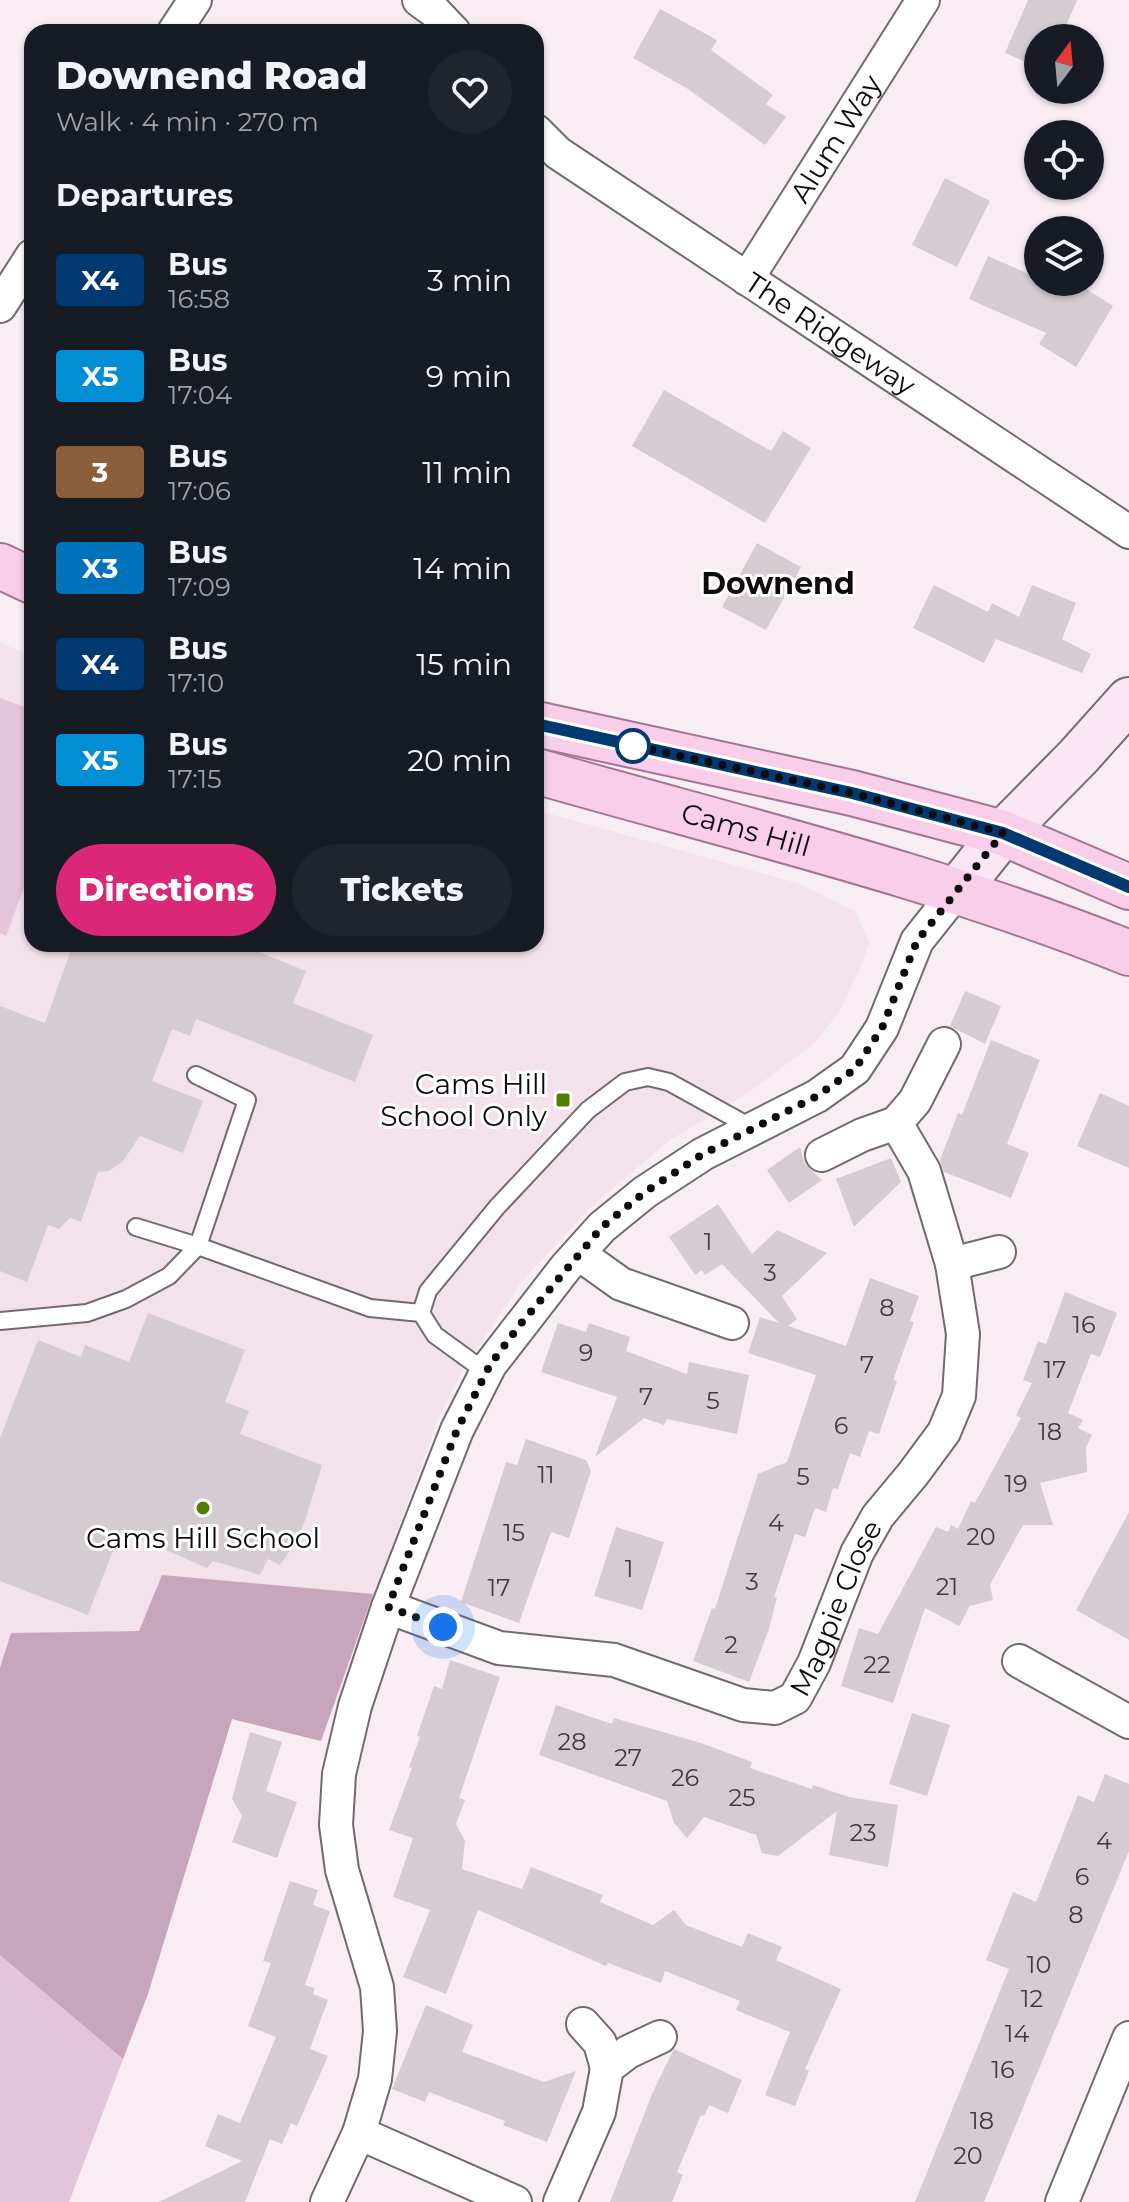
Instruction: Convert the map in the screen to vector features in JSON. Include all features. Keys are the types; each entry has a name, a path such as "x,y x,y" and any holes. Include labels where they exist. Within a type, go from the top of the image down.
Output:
{"main road":[{"path":"0,566 24,577"},
{"name":"Cams Hill","path":"544,726 852,793 1003,833 1129,887"},
{"name":"Cams Hill","path":"544,773 956,892 1129,953"}],"street":[{"path":"179,24 195,0"},
{"path":"419,0 446,24"},
{"name":"Alum Way","path":"747,279 923,0"},
{"name":"The Ridgeway","path":"544,139 558,153 1129,532"},
{"path":"0,306 24,268"},
{"path":"327,2202 359,2133 375,2079 380,2031 377,1987 342,1870 336,1825 339,1774 351,1720 388,1607 457,1430 486,1372 519,1326 602,1227 645,1192 703,1154 817,1096 855,1069 882,1028 917,941 1003,833 1129,700"},
{"path":"822,1155 862,1135 896,1123 915,1101 944,1044"},
{"name":"Magpie Close","path":"388,1607 499,1648 614,1660 743,1705 775,1708 795,1698 814,1663 857,1553 878,1516 944,1432 959,1396 963,1334 952,1264 924,1171 896,1123"},
{"path":"952,1264 999,1252"},
{"path":"579,1254 621,1284 732,1323"},
{"path":"1019,1661 1129,1722"},
{"path":"560,2202 599,2112 607,2068 600,2043 583,2024"},
{"path":"607,2068 628,2052 660,2037"},
{"path":"1062,2202 1129,2038"},
{"path":"359,2133 515,2202"}],"lane":[{"path":"0,1321 87,1313 126,1299 169,1276 198,1246 247,1100 196,1075"},
{"path":"421,1313 428,1291 497,1207 588,1110 625,1082 648,1077 669,1082 754,1129"},
{"path":"136,1227 370,1308 421,1313"},
{"path":"421,1313 435,1335 486,1372"}],"shaded area":[{"name":"Cams Hill School","path":"0,643 24,653 24,952 544,952 544,812 797,883 855,911 869,942 861,967 839,1012 815,1043 749,1092 670,1140 592,1206 523,1280 465,1366 437,1422 321,1741 232,1719 148,1994 69,2202 0,2202"},
{"path":"0,698 24,707 24,888 6,936 0,933"},
{"path":"162,1575 373,1594 321,1741 232,1719 148,1994 123,2059 0,1955 0,1668 11,1633 139,1631"},
{"path":"0,1955 123,2059 69,2202 0,2202"}],"building":[{"path":"1028,0 1077,0 1067,24 1024,24 1024,61 1005,53"},
{"path":"660,9 717,40 711,50 773,95 766,104 786,117 765,145 688,89 633,58"},
{"path":"945,178 990,201 957,267 912,245"},
{"path":"988,256 1024,272 1024,296 1097,296 1113,306 1076,367 1039,344 1046,333 969,299"},
{"path":"664,390 771,451 783,431 811,448 765,523 632,446"},
{"path":"757,543 801,567 766,630 722,607"},
{"path":"934,585 988,612 992,603 1019,617 1032,585 1076,603 1062,639 1091,654 1082,673 996,639 984,663 913,628"},
{"path":"70,952 259,952 306,971 293,1003 373,1035 355,1082 196,1019 190,1036 172,1029 152,1081 203,1101 183,1153 140,1136 123,1161 109,1171 98,1172 81,1222 70,1218 59,1229 48,1225 27,1282 0,1271 0,1006 45,1023"},
{"path":"965,991 1001,1006 985,1044 950,1026"},
{"path":"991,1040 1040,1060 1007,1144 1029,1153 1011,1198 944,1172 940,1160 958,1113 962,1115"},
{"path":"1100,1093 1129,1106 1129,1168 1077,1146"},
{"path":"800,1147 805,1164 822,1180 789,1203 767,1170"},
{"path":"891,1158 901,1182 854,1227 836,1179"},
{"path":"718,1204 752,1254 777,1230 827,1253 782,1296 797,1319 788,1326 846,1346 870,1278 919,1296 910,1321 914,1322 893,1380 897,1381 879,1434 869,1431 860,1457 850,1453 838,1489 833,1488 826,1512 815,1508 805,1537 795,1534 774,1597 777,1597 769,1629 749,1682 693,1661 712,1608 715,1609 758,1474 787,1462 816,1375 748,1353 760,1317 779,1323 722,1264 705,1275 702,1270 695,1275 669,1237"},
{"path":"1065,1292 1117,1313 1100,1357 1091,1354 1068,1413 1083,1420 1078,1428 1092,1435 1086,1447 1087,1472 1040,1483 1053,1525 1023,1525 990,1585 993,1600 970,1606 959,1626 925,1608 893,1703 841,1686 859,1628 878,1634 936,1527 948,1532 951,1525 958,1529 971,1501 975,1503 1021,1418 1016,1415 1032,1383 1023,1380 1038,1341 1046,1344"},
{"path":"148,1313 245,1350 225,1402 249,1411 240,1434 322,1465 296,1542 280,1565 268,1559 260,1575 213,1561 207,1568 121,1530 88,1615 0,1581 0,1438 38,1340 81,1357 85,1345 129,1362"},
{"path":"558,1323 586,1332 589,1323 630,1337 626,1351 687,1374 689,1362 749,1375 737,1434 667,1419 664,1425 644,1418 595,1457 617,1397 541,1372"},
{"path":"526,1439 586,1460 591,1471 569,1538 551,1532 519,1623 461,1602 506,1462 517,1465"},
{"path":"1129,1512 1129,1640 1076,1610"},
{"path":"616,1527 664,1542 642,1610 594,1596"},
{"path":"450,1660 500,1677 459,1798 465,1800 456,1824 465,1841 462,1869 522,1889 531,1867 603,1895 600,1902 653,1925 674,1910 686,1925 742,1947 748,1933 782,1947 776,1960 841,1989 805,2069 809,2071 795,2106 765,2095 790,2032 736,2010 740,2001 665,1971 661,1983 608,1963 606,1966 478,1910 446,1994 403,1977 430,1910 393,1897 413,1838 389,1830 412,1768 409,1767 420,1737 417,1736 434,1686 442,1689"},
{"path":"556,1705 612,1724 614,1718 701,1743 752,1762 750,1768 812,1789 813,1785 849,1797 898,1805 888,1867 829,1855 837,1811 778,1856 762,1853 756,1835 704,1817 687,1838 674,1823 667,1801 539,1755"},
{"path":"912,1713 950,1725 927,1796 889,1784"},
{"path":"250,1732 282,1742 266,1791 297,1802 277,1858 232,1842 242,1816 232,1799"},
{"path":"1105,1774 1129,1784 1129,1851 984,2202 915,2202 1009,1969 986,1960 1013,1892 1036,1902 1078,1795 1094,1802"},
{"path":"290,1881 318,1890 313,1905 330,1911 305,1985 315,1988 313,1994 328,2000 310,2049 328,2056 297,2126 291,2123 282,2144 270,2139 245,2202 159,2202 242,2161 205,2146 218,2114 240,2123 276,2037 248,2026 271,1963 263,1961"},
{"path":"426,2005 473,2025 462,2052 544,2082 576,2071 547,2142 503,2125 505,2121 429,2092 425,2102 392,2089"},
{"path":"674,2049 742,2080 728,2113 709,2105 704,2116 701,2115 677,2172 683,2175 672,2202 610,2202 652,2094"}],"bus line":[{"name":"X4","path":"544,726 852,793 1003,833 1129,887"}],"place":[{"name":"Cams Hill School Only","path":"563,1100"},
{"name":"Cams Hill School","path":"203,1508"}],"district":[{"name":"Downend","path":"778,584"}],"route":[{"path":"443,1627 388,1607 457,1430 490,1365 566,1267 602,1227 645,1192 703,1154 817,1096 855,1069 882,1028 917,941 1003,833 852,793 630,745 633,746"}]}
